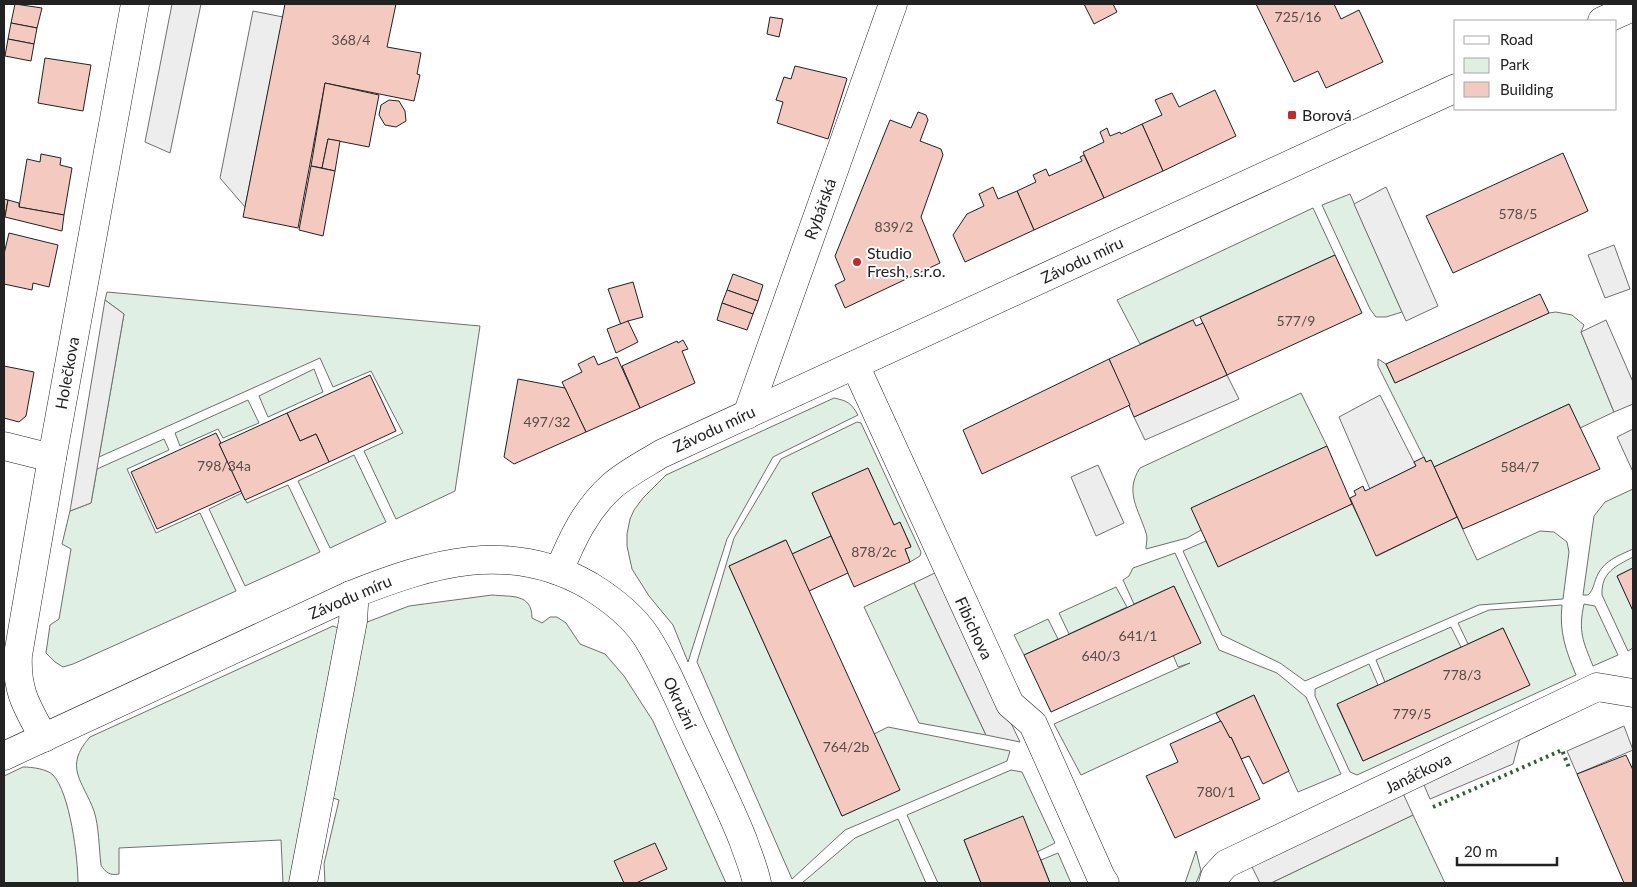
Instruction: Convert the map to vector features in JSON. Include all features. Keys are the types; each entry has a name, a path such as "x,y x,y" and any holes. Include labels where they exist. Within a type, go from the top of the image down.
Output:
{"street":[{"name":"Holečkova","path":"44,738 24,703 18,679 18,655 135,4"},
{"name":"Rybářská","path":"747,415 893,4"},
{"path":"1604,20 1633,7"},
{"name":"Závodu míru","path":"4,756 351,595 387,581 442,565 494,559 518,560 540,564 559,571 582,522 595,502 613,485 662,454 1454,89"},
{"name":"Fibichova","path":"855,365 1010,704 1033,724 1105,883"},
{"path":"4,446 52,458"},
{"name":"Okružní","path":"559,571 604,595 634,620 646,635 658,656 720,786 758,880"},
{"path":"303,883 353,622 354,605 351,595"},
{"name":"Janáčkova","path":"1213,883 1226,864 1597,687 1633,693"}],"green space":[{"path":"1350,194 1402,312 1386,317 1376,317 1370,309 1322,205"},
{"path":"1313,208 1335,255 1140,344 1117,300"},
{"path":"107,292 480,326 455,491 396,519 364,451 403,433 371,371 333,387 320,358 99,457 124,314 105,300"},
{"path":"1556,312 1572,315 1584,325 1581,332 1614,412 1580,428 1569,404 1434,467 1431,460 1426,462 1378,366 1378,359 1386,364 1395,383 1549,313"},
{"path":"314,369 323,392 268,417 259,396"},
{"path":"1301,393 1327,446 1192,508 1201,530 1187,538 1146,549 1147,535 1134,501 1133,493 1135,477 1140,468"},
{"path":"834,398 849,403 858,415 773,457 727,539 688,662 673,625 649,596 632,569 627,546 627,534 634,510 666,475"},
{"path":"248,400 259,423 223,438 218,429 180,446 175,433"},
{"path":"857,422 861,423 921,552 920,556 910,562 905,549 911,546 900,523 894,525 868,468 812,493 831,536 792,554 785,540 729,566 842,816 899,790 874,734 888,727 1010,751 1007,761 845,830 792,879 697,662 734,538 781,459"},
{"path":"164,439 169,450 127,469 156,533 200,513 236,591 63,667 46,653 50,625 59,619 71,549 62,544 70,511 91,503 97,469"},
{"path":"354,455 386,522 330,548 298,481"},
{"path":"288,485 320,552 245,586 209,509 242,493 247,503"},
{"path":"1633,489 1633,549 1613,558 1605,565 1598,574 1590,593 1583,595 1594,516 1605,502"},
{"path":"1352,504 1377,556 1457,517 1477,560 1540,531 1554,532 1567,542 1569,552 1563,599 1479,605 1305,681 1280,663 1222,635 1183,551 1206,541 1218,566"},
{"path":"1175,553 1219,650 1277,673 1306,697 1341,774 1298,792 1254,695 1081,775 1054,724 1190,663 1178,667 1173,655 1200,643 1174,586 1134,604 1123,580 1129,576 1133,568"},
{"path":"1633,557 1633,568 1617,576 1633,610 1633,648 1628,651 1602,595 1602,587 1607,575 1611,571"},
{"path":"914,583 986,735 919,723 864,607"},
{"path":"1116,587 1127,607 1069,634 1059,613"},
{"path":"492,595 524,600 531,610 532,618 542,623 550,617 557,617 566,623 580,644 605,654 624,676 653,721 726,883 325,883 324,864 339,800 327,796 362,624 409,606"},
{"path":"1584,604 1595,606 1618,655 1593,666 1583,636 1581,622"},
{"path":"1562,605 1561,615 1564,641 1576,675 1357,775 1350,772 1315,696 1315,689 1369,664 1378,685 1337,705 1363,761 1529,685 1503,628 1468,644 1458,623 1489,610"},
{"path":"1048,619 1058,639 1024,655 1014,635"},
{"path":"333,626 341,629 292,883 283,883 281,840 119,848 119,874 110,874 106,871 101,865 96,817 76,766 82,748 90,737"},
{"path":"1451,627 1461,647 1385,682 1376,660"},
{"path":"23,767 47,771 53,775 59,784 72,826 78,883 4,883 4,776"},
{"path":"1011,770 1022,772 1055,843 1037,852 1022,817 964,840 981,883 938,883 907,815"},
{"path":"1413,815 1445,883 1271,883"},
{"path":"898,819 926,883 802,883 855,838"},
{"path":"1196,851 1201,871 1196,883 1185,883"},
{"path":"1058,853 1071,883 1050,883 1041,860"}],"shaded area":[{"path":"172,4 201,4 170,153 145,142"},
{"path":"253,11 283,17 245,207 220,178"},
{"path":"1386,187 1438,306 1406,321 1354,204"},
{"path":"1614,245 1630,289 1605,298 1588,255"},
{"path":"105,300 124,314 91,503 70,511"},
{"path":"1606,320 1633,382 1633,404 1614,412 1581,332"},
{"path":"1227,375 1239,399 1145,440 1134,417"},
{"path":"1380,395 1416,466 1370,489 1339,417"},
{"path":"1633,429 1633,472 1617,437"},
{"path":"1098,465 1124,523 1096,536 1071,477"},
{"path":"939,571 1020,742 986,735 914,583"},
{"path":"1624,726 1633,750 1577,774 1567,751"},
{"path":"1520,738 1513,764 1430,799 1421,778"},
{"path":"1402,791 1413,815 1271,883 1260,883 1250,863"}],"building":[{"path":"15,4 42,8 37,28 11,23"},
{"path":"285,4 396,4 387,47 421,53 417,74 420,75 414,101 325,83 298,228 243,217"},
{"path":"1084,4 1113,4 1117,12 1094,24"},
{"path":"1256,4 1334,4 1341,19 1359,10 1383,62 1326,88 1318,71 1294,82"},
{"path":"770,17 783,19 779,37 767,34"},
{"path":"11,23 37,28 34,44 8,39"},
{"path":"8,39 34,44 31,61 5,56"},
{"path":"45,58 91,65 83,111 38,103"},
{"path":"795,66 847,79 828,139 777,123 783,102 776,100 784,77 791,79"},
{"path":"325,83 379,95 369,147 328,139 322,168 311,166"},
{"path":"1215,90 1236,136 1163,171 1142,124 1162,115 1155,100 1172,93 1179,107"},
{"path":"389,100 399,101 405,111 406,121 396,127 385,125 379,115 381,105"},
{"path":"918,112 926,115 928,120 920,141 941,149 943,155 921,217 940,263 845,308 835,285 845,280 835,256 890,120 911,128"},
{"path":"1142,124 1163,171 1104,198 1083,152 1104,142 1100,132 1107,128 1110,136 1120,132 1121,134"},
{"path":"328,139 340,141 335,171 322,168"},
{"path":"1563,153 1588,211 1453,273 1426,216"},
{"path":"41,154 61,158 60,165 72,168 64,215 19,207 27,159 40,162"},
{"path":"1084,155 1104,198 1034,230 1017,191 1036,182 1033,175 1046,169 1049,176 1082,161 1080,157"},
{"path":"311,166 335,171 323,236 299,230"},
{"path":"993,187 998,199 1017,191 1034,230 965,262 953,235 967,214 984,206 979,194"},
{"path":"4,199 8,200 5,217 4,217"},
{"path":"8,200 19,203 19,207 64,215 62,231 5,217"},
{"path":"9,233 58,245 49,287 33,283 32,290 4,284 4,254"},
{"path":"1335,255 1362,313 1227,375 1200,317"},
{"path":"733,274 763,285 758,301 727,290"},
{"path":"633,282 643,317 621,325 608,289"},
{"path":"727,290 758,301 753,314 722,303"},
{"path":"1540,294 1549,313 1395,383 1386,364"},
{"path":"722,303 753,314 747,330 717,320"},
{"path":"1193,320 1196,326 1203,323 1227,375 1134,417 1109,359"},
{"path":"628,321 638,342 616,353 607,329"},
{"path":"683,340 688,349 682,351 695,383 640,408 622,366"},
{"path":"594,356 598,365 617,357 640,408 586,432 562,382 582,372 578,364"},
{"path":"1109,359 1130,405 982,474 963,430"},
{"path":"4,366 34,372 26,416 19,422 4,418"},
{"path":"370,375 396,431 329,462 316,434 300,441 287,413"},
{"path":"518,379 565,388 586,432 514,464 504,457"},
{"path":"1569,404 1600,469 1463,529 1434,467"},
{"path":"287,413 300,441 316,434 329,462 245,500 219,444"},
{"path":"216,433 221,443 219,444 241,491 157,529 131,472"},
{"path":"1327,446 1352,504 1218,567 1191,508"},
{"path":"1424,457 1426,462 1431,460 1457,517 1376,556 1350,498 1356,495 1354,491 1363,486 1365,491 1416,466 1414,462"},
{"path":"868,468 894,525 900,522 911,547 905,549 910,562 854,587 812,493"},
{"path":"831,536 848,573 809,591 792,554"},
{"path":"786,540 900,790 842,816 729,566"},
{"path":"1633,568 1633,611 1617,576"},
{"path":"1174,586 1201,643 1051,712 1024,655"},
{"path":"1503,628 1530,685 1363,761 1337,704"},
{"path":"1254,695 1289,771 1263,784 1249,756 1241,759 1231,737 1216,713"},
{"path":"1221,721 1231,737 1260,799 1175,838 1146,776 1178,762 1170,744"},
{"path":"1626,755 1633,770 1633,883 1624,883 1577,774"},
{"path":"1023,816 1050,883 981,883 964,840"},
{"path":"655,843 667,869 636,883 624,883 614,861"}],"hedge":[{"path":"1433,807 1562,750 1570,770"}],"place":[{"name":"Borová","path":"1292,115"},
{"name":"Studio Fresh, s.r.o.","path":"857,262"}]}
